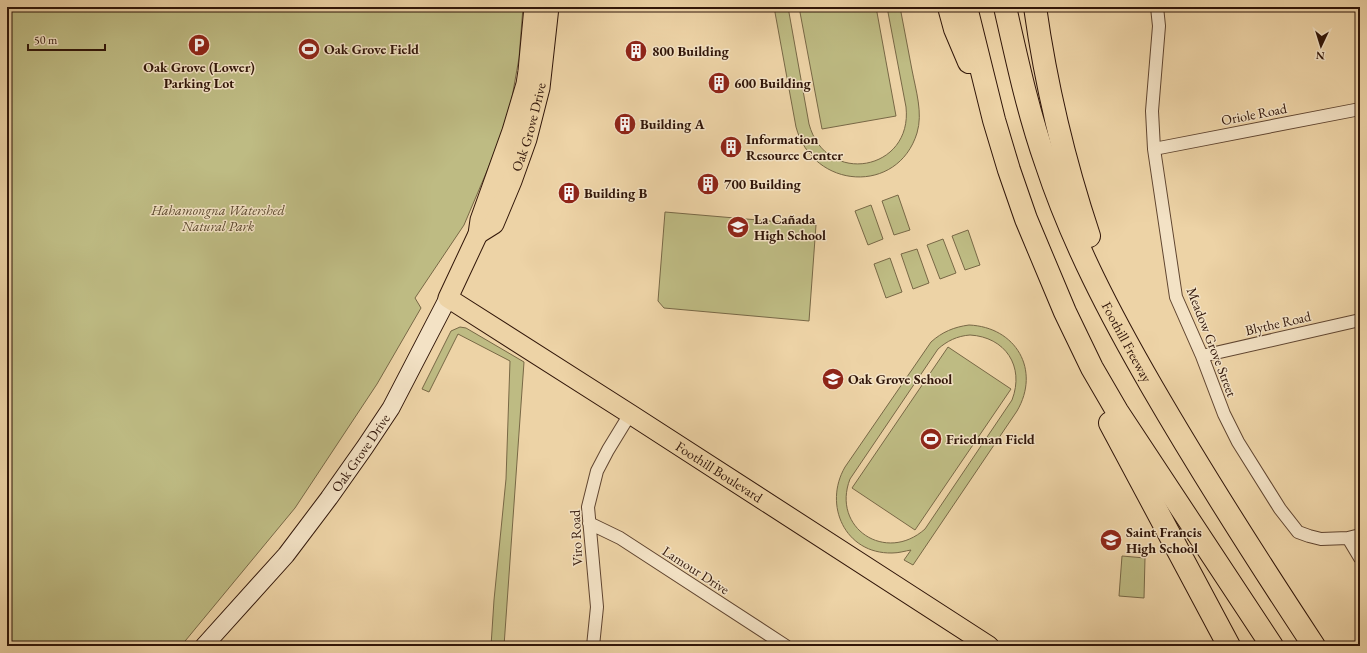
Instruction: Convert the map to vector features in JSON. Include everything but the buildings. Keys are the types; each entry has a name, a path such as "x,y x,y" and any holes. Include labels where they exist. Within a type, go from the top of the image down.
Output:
{"highway":[{"path":"949,7 955,30 994,120"},
{"path":"966,7 994,120 1009,170 1026,219 1065,312 1096,394 1113,430 1229,646"},
{"name":"Foothill Freeway","path":"1005,7 1029,109 1046,164 1085,260 1124,337 1170,417 1242,536 1314,646"},
{"path":"1035,7 1048,85 1060,141 1091,242 1106,277 1124,337"},
{"path":"1065,312 1092,368 1117,411 1272,646"},
{"path":"1242,536 1330,646"}],"main road":[{"name":"Oak Grove Drive","path":"448,298 478,234 480,220 512,131 526,84 534,7"},
{"name":"Oak Grove Drive","path":"478,234 494,224 512,181 527,138 540,88 549,7"},
{"name":"Foothill Boulevard","path":"448,298 989,646"}],"street":[{"name":"Meadow Grove Street","path":"1158,7 1159,26 1152,111 1154,149 1176,297 1202,356 1224,414 1238,442 1259,477 1290,522 1298,532 1321,539 1354,537"},
{"name":"Oriole Road","path":"1154,149 1360,109"},
{"name":"Oak Grove Drive","path":"204,646 286,555 342,479 391,408 448,298"},
{"name":"Blythe Road","path":"1202,356 1360,320"},
{"name":"Viro Road","path":"593,646 596,607 588,523 588,507 597,471 630,414"},
{"name":"Lamour Drive","path":"588,523 620,538 783,645"},
{"path":"1354,537 1360,558"}],"green space":[{"name":"Hahamongna Watershed Natural Park","path":"7,7 523,7 519,58 511,103 498,145 464,225 415,298 421,308 377,384 295,508 181,646 7,646"},
{"path":"774,7 788,7 809,124 818,144 832,157 849,163 866,163 883,157 896,146 905,129 906,107 887,7 900,7 917,94 919,125 917,133 907,153 892,167 875,175 856,177 837,173 819,163 805,148 796,127"},
{"path":"799,7 876,7 896,116 822,129"},
{"path":"898,195 910,230 894,235 882,201"},
{"path":"871,205 883,239 868,245 855,211"},
{"path":"665,212 816,225 809,321 664,308 658,301"},
{"path":"968,230 980,265 965,270 952,236"},
{"path":"943,239 956,273 940,279 927,245"},
{"path":"917,249 929,283 913,289 901,254"},
{"path":"890,258 902,292 886,298 874,264"},
{"path":"969,325 986,328 1000,334 1011,342 1020,353 1025,366 1026,381 1024,396 1017,411 913,565 904,560 911,550 892,553 876,551 862,545 851,536 843,525 838,511 836,497 839,482 845,467 931,342 944,333","holes":["970,335 993,341 1002,347 1014,365 1016,376 1012,400 925,529 910,539 894,543 879,541 866,536 855,526 848,512 846,497 850,479 938,349 949,341 961,336"]},
{"path":"460,327 466,328 524,362 504,646 491,646 506,479 510,361 458,334 429,392 422,389 451,331"},
{"name":"Friedman Field","path":"948,347 1011,389 915,530 852,488"},
{"path":"1122,556 1145,558 1144,598 1119,596"}],"place":[{"name":"Oak Grove (Lower) Parking Lot","path":"199,45"},
{"name":"Oak Grove Field","path":"309,49"},
{"name":"800 Building","path":"636,51"},
{"name":"600 Building","path":"719,83"},
{"name":"Building A","path":"625,124"},
{"name":"Information Resource Center","path":"731,147"},
{"name":"700 Building","path":"708,184"},
{"name":"Building B","path":"569,193"},
{"name":"La Cañada High School","path":"738,227"},
{"name":"Oak Grove School","path":"833,379"},
{"name":"Friedman Field","path":"931,439"},
{"name":"Saint Francis High School","path":"1111,540"}]}
